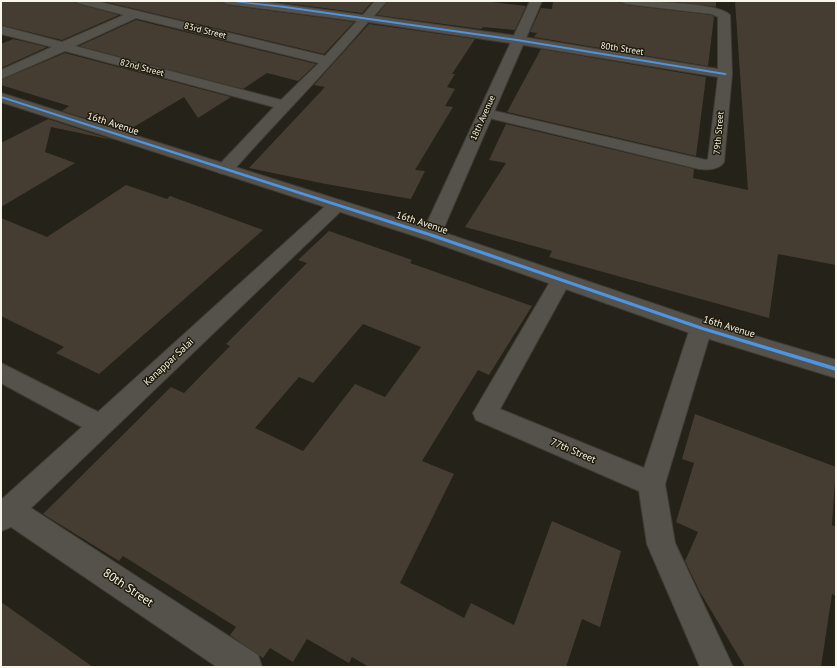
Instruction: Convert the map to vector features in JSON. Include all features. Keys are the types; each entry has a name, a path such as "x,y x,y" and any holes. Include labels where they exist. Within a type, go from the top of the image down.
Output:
{"street":[{"name":"83rd Street","path":"82,1 328,61"},
{"name":"80th Street","path":"227,1 365,18 516,40 724,74"},
{"path":"225,169 284,105 328,61 381,1"},
{"name":"18th Avenue","path":"431,235 486,113 516,40 536,1"},
{"name":"79th Street","path":"486,113 699,164 713,164 716,162 724,74 724,15 714,11 626,1"},
{"path":"1,75 135,14"},
{"name":"82nd Street","path":"1,30 284,105"},
{"name":"16th Avenue","path":"1,97 431,235 701,328 836,369"},
{"name":"Kanappar Salai","path":"6,514 337,205"},
{"name":"77th Street","path":"561,280 485,413 652,484"},
{"path":"701,328 652,484 660,544 717,667"},
{"path":"1,372 101,425"},
{"name":"80th Street","path":"6,514 246,667"}],"building":[{"path":"1,1 74,1 78,4 119,15 62,40 1,25"},
{"path":"102,1 220,1 227,5 354,22 324,54"},
{"path":"270,1 373,1 362,13"},
{"path":"388,1 483,1 526,6 515,30 483,27 481,29 377,15"},
{"path":"553,1 619,1 626,5 712,15 714,17 708,66 534,37 537,33 530,32 541,8 552,9"},
{"path":"668,1 716,1 716,7"},
{"path":"735,1 836,1 836,265 778,254 769,318 549,257 552,251 465,227 506,163 489,160 506,124 694,169 693,178 748,190"},
{"path":"136,20 316,64 298,81 267,73 243,89 79,46"},
{"path":"369,24 475,39 452,74 455,74 447,87 455,89 445,106 453,107 415,170 425,171 411,199 326,184 249,168 325,87 314,85"},
{"path":"13,39 47,47 1,68 1,44"},
{"path":"541,49 706,77 696,156 507,112"},
{"path":"65,53 231,97 198,118 184,97 127,131 62,111 69,106 1,85 1,80"},
{"path":"48,119 113,140 51,127 45,152 75,163 1,207 1,143"},
{"path":"126,185 167,199 170,196 263,230 99,374 56,353 64,347 1,316 1,218 47,237"},
{"path":"329,231 412,260 410,263 532,306 489,375 478,370 422,461 454,474 400,583 464,618 471,603 514,625 552,521 621,551 600,627 582,619 566,667 369,667 352,657 349,663 307,639 293,662 270,648 263,658 230,635 236,627 123,556 119,561 43,514 171,387 184,393 230,346 226,344 307,263 298,260","holes":["363,324 421,347 385,397 355,384 303,451 255,428 299,377 313,383"]},
{"path":"695,414 836,467 832,525 836,527 836,596 832,594 821,667 745,667 700,592 685,561 698,532 676,522 694,463 682,459"},
{"path":"1,602 93,667 1,667"}],"cycle path":[{"path":"227,1 285,7 517,40 725,74"},
{"path":"1,97 431,235 701,328 836,369"}]}
